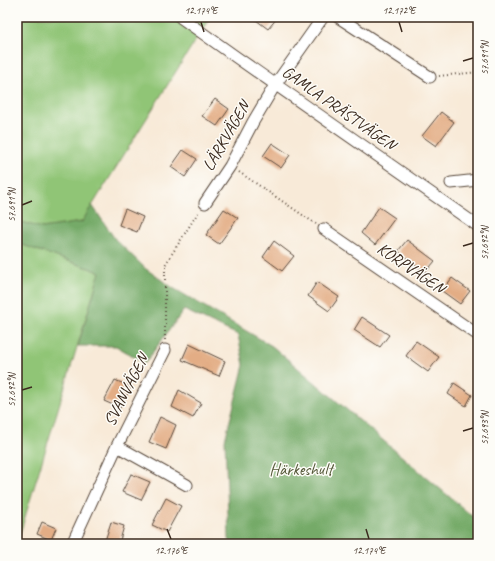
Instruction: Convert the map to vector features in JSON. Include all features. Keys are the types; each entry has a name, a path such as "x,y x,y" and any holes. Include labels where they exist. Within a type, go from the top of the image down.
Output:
{"street":[{"name":"GAMLA PRÄSTVÄGEN","path":"180,17 478,226"},
{"name":"LÄRKVÄGEN","path":"205,203 230,166 253,122 275,85 323,17"},
{"path":"338,17 430,78"},
{"path":"451,184 478,180"},
{"name":"KORPVÄGEN","path":"324,229 478,335"},
{"name":"SVANVÄGEN","path":"72,544 117,446 165,350"},
{"name":"SVANVÄGEN","path":"117,446 187,485"}],"path":[{"path":"430,78 478,72"},
{"path":"230,166 324,229"},
{"path":"165,350 164,265 205,203"}],"green space":[{"path":"17,17 210,17 82,222 42,228 17,221"},
{"name":"Härkeshult","path":"92,205 115,239 146,269 173,288 272,346 478,521 478,544 231,544 229,539 225,440 244,365 238,335 184,310 145,363 116,346 78,346 100,272 17,243 17,221 42,228 82,222"},
{"path":"17,243 100,272 17,543"}],"building":[{"path":"258,17 278,17 268,29 256,20"},
{"path":"215,99 229,109 217,126 202,116"},
{"path":"441,112 454,122 436,146 422,136"},
{"path":"272,143 290,155 281,168 263,156"},
{"path":"183,150 197,159 185,177 171,167"},
{"path":"379,207 395,218 375,245 361,233"},
{"path":"125,209 143,217 137,232 119,225"},
{"path":"224,209 238,218 219,244 206,235"},
{"path":"407,240 435,261 425,273 398,251"},
{"path":"274,241 294,256 282,271 263,257"},
{"path":"452,278 470,291 460,304 442,291"},
{"path":"317,282 339,297 329,311 308,296"},
{"path":"362,317 389,335 380,347 354,330"},
{"path":"416,341 439,357 428,372 406,356"},
{"path":"189,344 225,361 219,376 182,360"},
{"path":"115,380 131,387 120,408 104,401"},
{"path":"454,383 472,395 466,406 448,394"},
{"path":"179,390 201,403 193,418 172,407"},
{"path":"160,417 176,425 166,449 149,442"},
{"path":"131,474 150,482 141,500 122,492"},
{"path":"166,498 181,506 167,532 152,525"},
{"path":"42,522 56,528 51,540 37,534"},
{"path":"111,522 124,526 119,544 104,544"}]}
